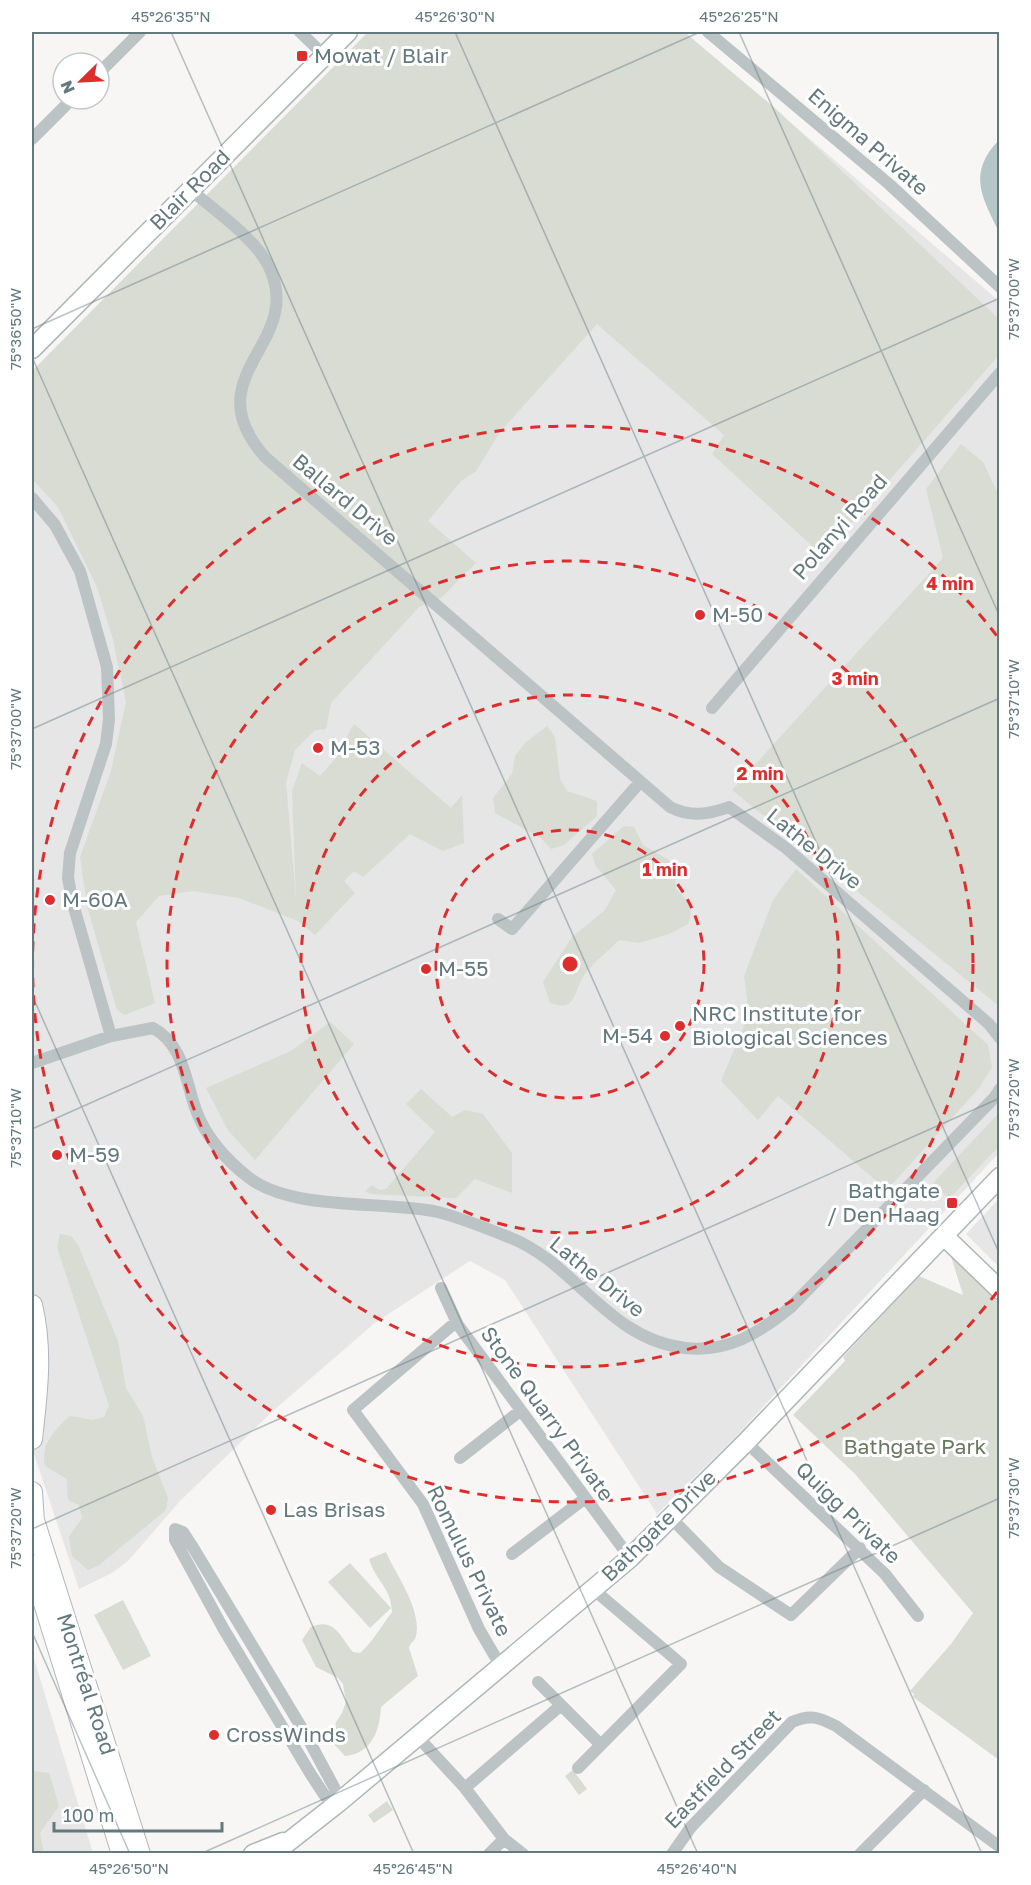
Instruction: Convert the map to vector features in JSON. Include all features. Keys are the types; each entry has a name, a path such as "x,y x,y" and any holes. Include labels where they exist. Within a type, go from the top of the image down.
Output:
{"main road":[{"path":"32,1305 37,1338 39,1379 32,1439"},
{"name":"Montréal Road","path":"32,1492 33,1518 140,1854"},
{"name":"Montréal Road","path":"32,1565 122,1854"}],"street":[{"path":"111,61 141,32"},
{"path":"300,32 324,55"},
{"name":"Blair Road","path":"32,349 348,32"},
{"name":"Enigma Private","path":"708,32 889,184 999,287"},
{"path":"32,140 60,111"},
{"name":"Ballard Drive","path":"191,189 254,246 266,260 275,280 278,304 272,328 244,375 238,400 248,438 288,478 533,686 640,782"},
{"name":"Polanyi Road","path":"712,708 999,374"},
{"path":"32,498 55,525 80,571 107,667 109,719 106,744 70,853 68,878 111,1036 32,1063"},
{"path":"498,919 512,929 640,782"},
{"name":"Lathe Drive","path":"640,782 669,807 682,814 716,812 729,807 753,823 786,848 989,1024 999,1038"},
{"name":"Lathe Drive","path":"111,1036 146,1028 162,1033 180,1057 196,1110 208,1134 224,1155 254,1182 288,1197 438,1212 513,1238 535,1251 635,1333 659,1344 687,1348 713,1348 738,1343 762,1331 791,1307 994,1098 999,1089"},
{"name":"Bathgate Drive","path":"273,1854 292,1847 338,1803 630,1558 746,1442 999,1178"},
{"path":"944,1236 999,1290"},
{"name":"Stone Quarry Private","path":"441,1288 456,1322 584,1499 630,1558"},
{"name":"Romulus Private","path":"456,1322 353,1410 423,1504 479,1629 500,1665"},
{"path":"460,1458 520,1411"},
{"name":"Quigg Private","path":"746,1442 860,1548 885,1574 918,1616"},
{"path":"512,1554 584,1499"},
{"path":"671,1518 719,1567 791,1615 860,1548"},
{"path":"175,1529 183,1532 194,1549 295,1717 335,1789 338,1803 326,1796 310,1773 223,1628 175,1540 175,1529"},
{"path":"578,1768 681,1664 593,1589"},
{"path":"538,1682 600,1744"},
{"path":"465,1788 560,1706"},
{"name":"Eastfield Street","path":"672,1854 674,1846 691,1827 792,1722 807,1716 818,1716 836,1725 924,1790"},
{"path":"417,1736 465,1788 504,1839 523,1854"},
{"path":"860,1854 924,1790 999,1847"},
{"path":"489,1854 504,1839"},
{"name":"Bathgate Drive","path":"253,1854 292,1847"}],"shaded area":[{"path":"372,32 685,32 999,301 999,1153 734,1438 657,1514 505,1280 470,1261 376,1322 274,1410 179,1502 128,1561 112,1573 79,1589 32,1448 32,376"},
{"path":"999,140 999,232 983,196 980,174 989,152"},
{"path":"999,1199 999,1267 966,1234"},
{"path":"32,1652 93,1853 32,1853"}],"green space":[{"path":"368,32 684,32 776,109 999,319 999,355 823,556 712,454 724,435 597,324 500,432 476,471 461,481 428,521 476,563 442,597 419,607 331,703 326,729 315,730 295,750 286,782 296,900 292,791 302,763 320,776 335,759 354,724 451,808 462,795 464,843 443,851 410,834 363,877 354,871 344,881 355,893 315,935 298,921 239,898 193,891 159,896 136,922 155,1003 125,1015 117,1010 87,906 80,857 111,771 126,702 113,640 97,587 58,507 32,479 32,371"},
{"path":"961,444 983,462 999,496 999,1006 732,790 943,558 926,489"},
{"path":"547,726 555,737 560,779 567,791 597,801 597,816 564,845 551,849 541,838 495,813 493,798 512,774 515,756 525,743"},
{"path":"624,826 634,827 643,845 669,860 674,868 676,889 690,904 691,915 688,924 669,934 639,943 619,940 584,975 570,1002 566,1005 550,1003 543,982 572,937 605,910 616,890 595,865 592,854"},
{"path":"796,869 988,1045 992,1067 979,1088 887,1190 778,1096 758,1120 721,1081 749,1014 744,976 773,900"},
{"path":"330,1022 354,1044 255,1160 228,1130 206,1088 291,1051"},
{"path":"421,1089 452,1117 465,1110 483,1114 512,1153 512,1193 475,1179 456,1198 371,1194 365,1191 372,1185 379,1190 386,1189 435,1132 406,1104"},
{"path":"999,1113 999,1146 949,1199 933,1183"},
{"path":"60,1234 71,1236 78,1245 118,1341 126,1388 143,1416 152,1457 168,1498 166,1510 98,1566 88,1570 72,1556 69,1537 82,1518 79,1505 68,1500 67,1479 45,1466 44,1458 50,1438 70,1416 93,1420 104,1417 109,1406 57,1247"},
{"name":"Bathgate Park","path":"950,1253 999,1303 999,1760 913,1697 914,1694 910,1691 951,1644 973,1613 855,1474 793,1415 845,1361 843,1357 919,1276 963,1295"},
{"path":"386,1552 407,1592 415,1615 416,1636 409,1648 418,1676 381,1707 379,1724 368,1745 362,1751 345,1756 333,1743 336,1722 346,1701 343,1684 338,1678 316,1667 302,1640 311,1627 326,1625 336,1630 353,1652 360,1653 365,1648 392,1612 389,1596 369,1559"},
{"path":"350,1563 391,1608 370,1628 328,1582"},
{"path":"123,1600 151,1656 123,1670 94,1615"},
{"path":"573,1770 587,1789 579,1795 565,1776"},
{"path":"32,1771 49,1773 59,1806 40,1833 44,1853 32,1853"},
{"path":"387,1801 393,1810 374,1823 368,1815"}],"place":[{"name":"Mowat / Blair","path":"302,56"},
{"name":"M-50","path":"700,615"},
{"name":"M-53","path":"318,748"},
{"name":"M-60A","path":"50,900"},
{"name":"M-55","path":"426,969"},
{"name":"NRC Institute for Biological Sciences","path":"680,1026"},
{"name":"M-54","path":"665,1036"},
{"name":"M-59","path":"57,1155"},
{"name":"Bathgate / Den Haag","path":"952,1203"},
{"name":"Las Brisas","path":"271,1510"},
{"name":"CrossWinds","path":"214,1735"}]}
